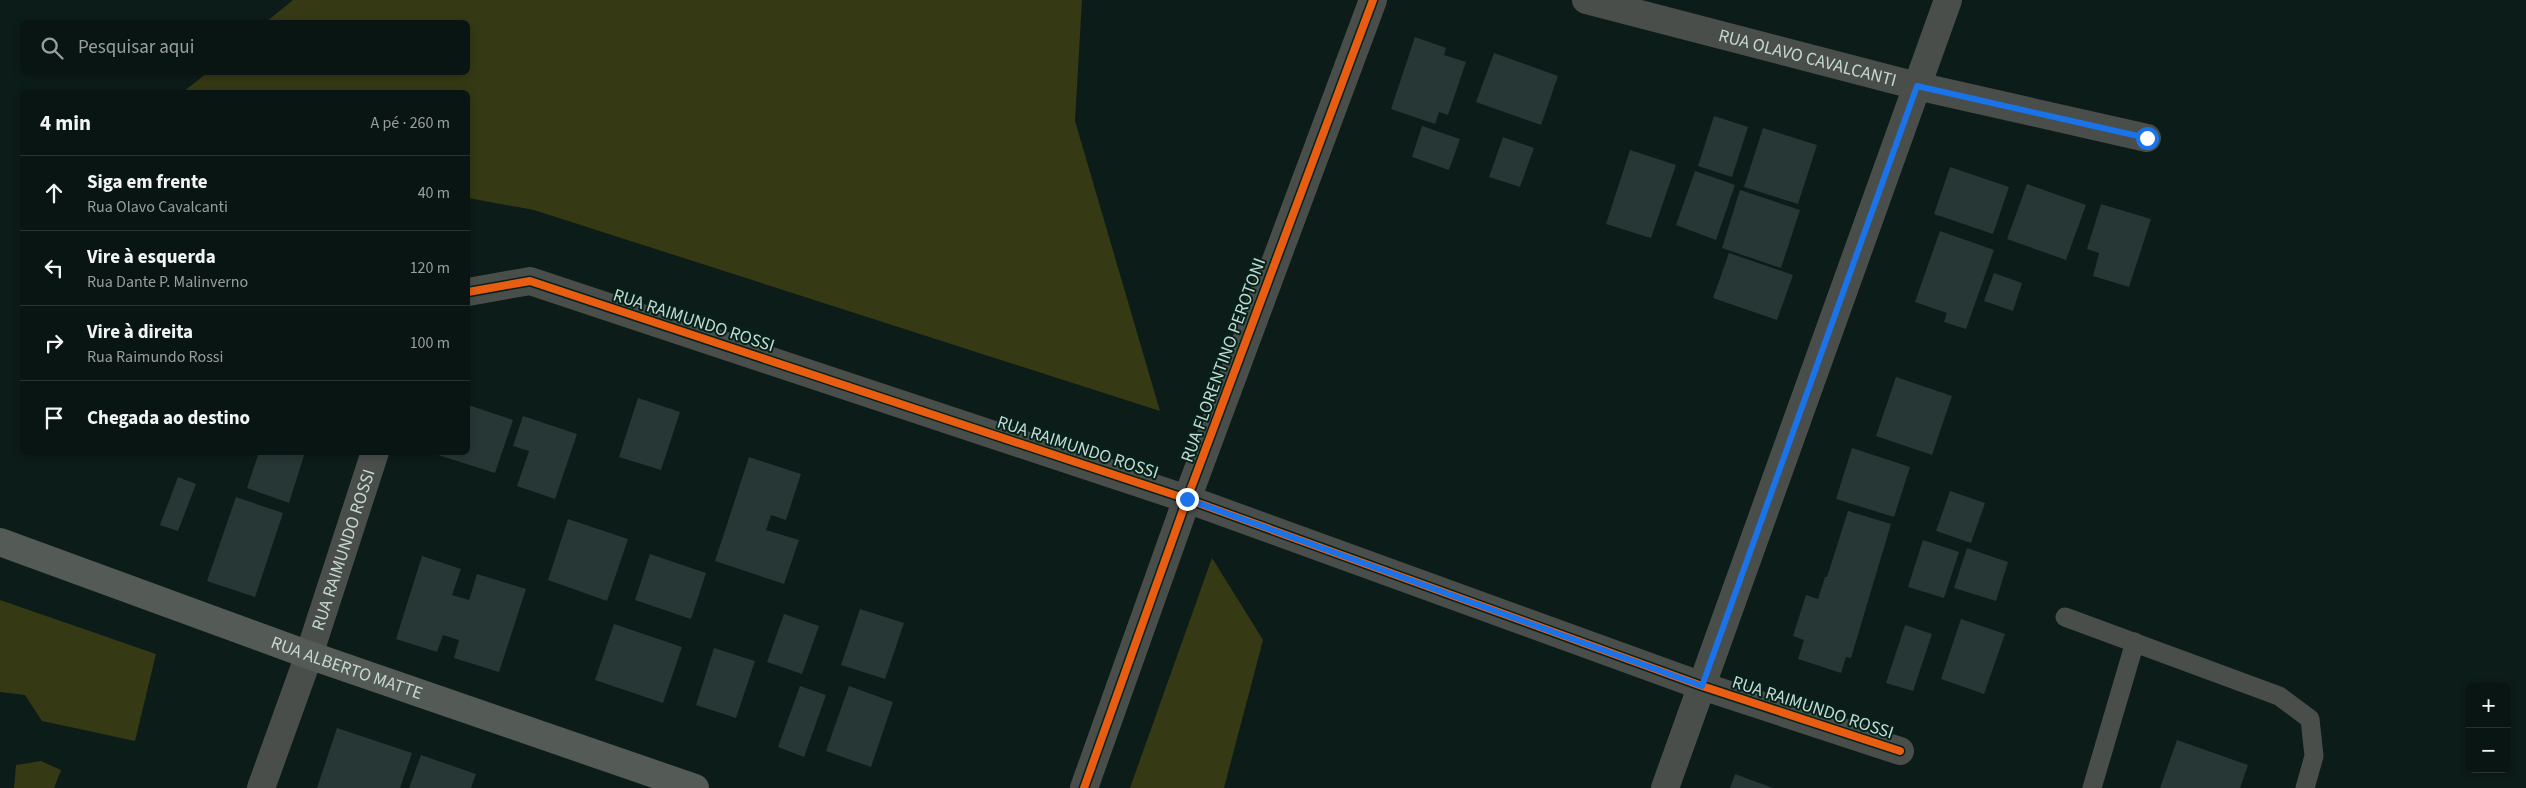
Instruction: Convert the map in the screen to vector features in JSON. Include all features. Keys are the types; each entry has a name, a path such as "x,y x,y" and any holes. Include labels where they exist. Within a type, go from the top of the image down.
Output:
{"street":[{"name":"RUA FLORENTINO PEROTONI","path":"1084,788 1187,499 1373,0"},
{"name":"RUA OLAVO CAVALCANTI","path":"1586,0 1917,86 2147,138"},
{"path":"1665,788 1948,0"},
{"name":"RUA RAIMUNDO ROSSI","path":"470,292 530,281 1187,499 1702,686 1900,751"},
{"name":"RUA RAIMUNDO ROSSI","path":"261,788 309,654 374,455"},
{"name":"RUA ALBERTO MATTE","path":"0,542 309,654 695,788"}],"lane":[{"path":"2065,617 2279,696 2310,719 2314,756 2305,788"},
{"path":"2092,788 2134,642"}],"green space":[{"path":"293,0 1082,0 1075,121 1160,411 534,210 470,198 470,90 186,90 204,75 470,75 470,20 268,20"},
{"path":"1212,558 1263,640 1224,788 1130,788"},
{"path":"0,600 156,654 135,741 42,721 25,695 0,692"},
{"path":"41,761 61,770 54,788 14,788 16,765"}],"building":[{"path":"1415,37 1446,48 1444,55 1466,62 1448,115 1439,112 1435,124 1391,109"},
{"path":"1494,53 1558,76 1541,125 1476,102"},
{"path":"1714,116 1748,127 1732,177 1698,166"},
{"path":"1422,126 1460,139 1449,170 1412,157"},
{"path":"1763,128 1817,145 1798,204 1744,187"},
{"path":"1503,137 1534,148 1520,187 1489,177"},
{"path":"1630,150 1676,165 1651,238 1606,224"},
{"path":"1950,167 2009,187 1993,234 1934,214"},
{"path":"1695,171 1735,185 1716,240 1676,225"},
{"path":"2027,184 2086,205 2066,260 2007,239"},
{"path":"1740,190 1800,210 1781,268 1722,248"},
{"path":"2101,204 2151,219 2129,287 2093,276 2099,253 2087,249"},
{"path":"1940,231 1994,250 1966,329 1944,322 1947,313 1915,302"},
{"path":"1729,253 1793,275 1777,320 1713,298"},
{"path":"1994,273 2022,283 2013,311 1984,301"},
{"path":"1896,377 1952,396 1932,455 1876,436"},
{"path":"638,398 680,412 661,470 619,457"},
{"path":"470,406 513,420 495,473 438,455 470,455"},
{"path":"523,416 577,434 555,499 517,486 529,451 513,446"},
{"path":"1852,448 1910,467 1894,517 1836,499"},
{"path":"258,455 304,455 289,503 247,488"},
{"path":"749,457 801,474 786,520 771,515 766,530 799,540 784,584 715,561"},
{"path":"178,477 196,484 178,531 160,525"},
{"path":"1950,491 1985,503 1971,543 1936,531"},
{"path":"236,497 283,513 255,597 207,581"},
{"path":"1848,511 1891,524 1851,658 1846,657 1841,673 1798,659 1804,640 1793,636 1806,595 1818,599"},
{"path":"568,519 628,539 607,601 548,580"},
{"path":"1923,540 1959,552 1944,598 1908,587"},
{"path":"1967,548 2008,562 1996,601 1954,588"},
{"path":"650,554 706,573 691,619 635,600"},
{"path":"422,556 461,569 452,595 469,600 477,574 526,589 499,672 454,658 459,640 443,635 437,652 396,639"},
{"path":"860,609 904,623 885,679 841,665"},
{"path":"784,614 819,626 802,674 767,662"},
{"path":"1961,619 2005,634 1984,694 1941,679"},
{"path":"614,624 682,647 663,703 595,680"},
{"path":"1905,625 1932,634 1913,691 1886,683"},
{"path":"714,648 755,661 736,718 696,705"},
{"path":"800,686 826,695 804,757 778,747"},
{"path":"849,686 893,702 871,767 826,751"},
{"path":"337,728 412,753 400,788 317,788"},
{"path":"2177,740 2248,765 2240,788 2160,788"},
{"path":"421,755 476,774 471,788 409,788"},
{"path":"1735,774 1773,788 1730,788"}],"cycle path":[{"path":"1084,788 1187,499 1373,0"},
{"path":"470,292 530,281 1187,499 1702,686 1900,751"}],"route":[{"path":"1187,499 1702,686 1917,86 2147,138"}]}
